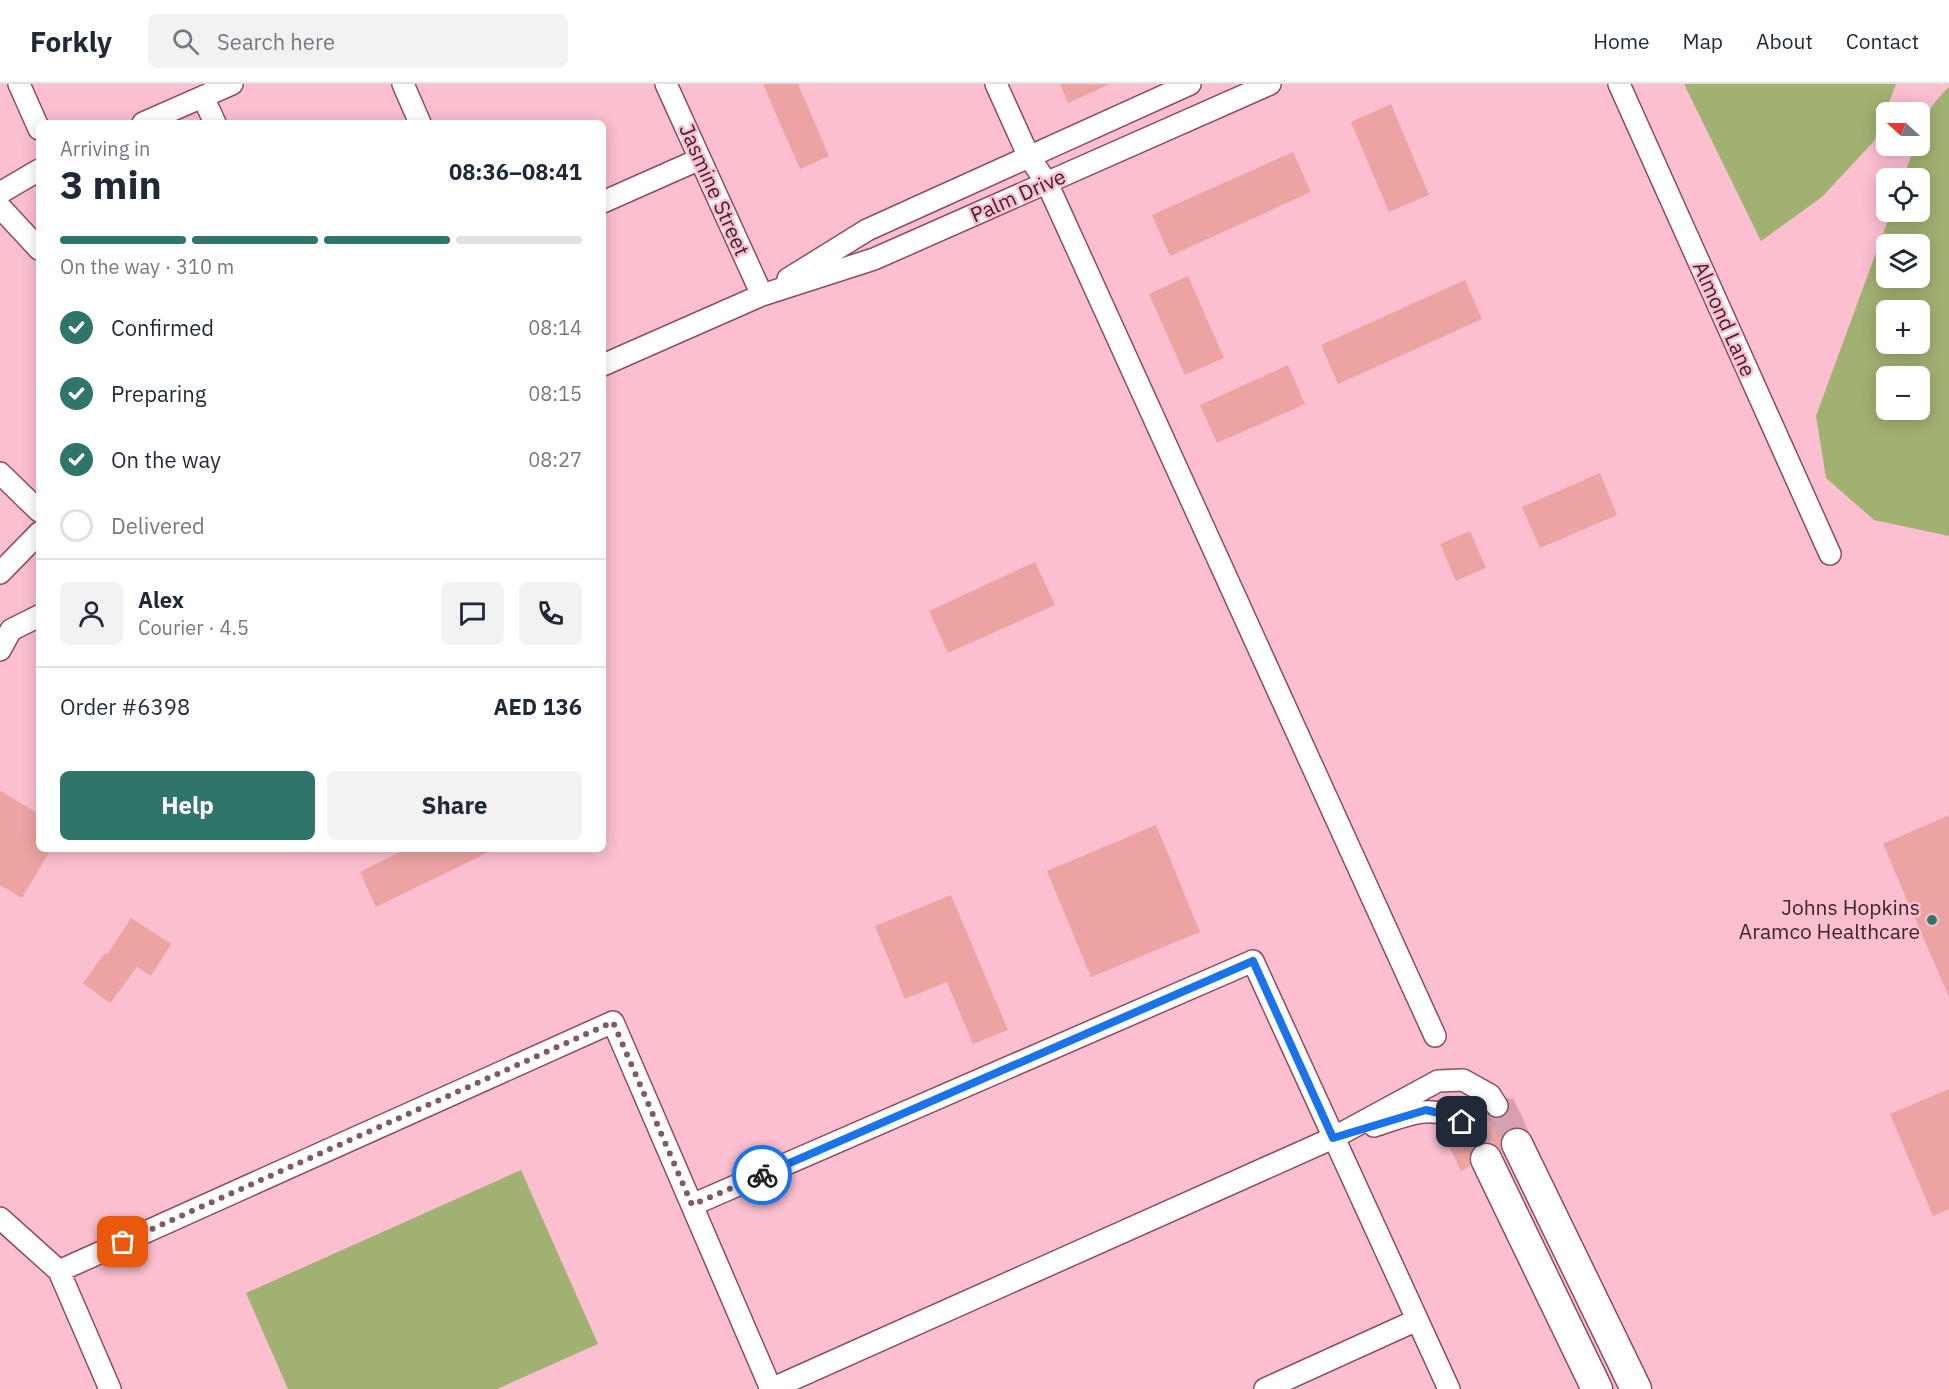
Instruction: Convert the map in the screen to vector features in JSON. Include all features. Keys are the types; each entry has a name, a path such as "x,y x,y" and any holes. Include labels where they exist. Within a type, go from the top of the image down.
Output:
{"main road":[{"path":"1517,1144 1636,1389"},
{"path":"1486,1159 1597,1389"}],"street":[{"path":"19,84 36,122"},
{"path":"150,120 232,84"},
{"path":"403,84 419,120"},
{"name":"Jasmine Street","path":"666,84 762,295"},
{"path":"996,84 1029,157 1047,183 1435,1036"},
{"name":"Palm Drive","path":"762,295 867,230 1190,84"},
{"name":"Palm Drive","path":"606,364 762,295 874,259 1270,84"},
{"name":"Almond Lane","path":"1619,84 1830,554"},
{"path":"203,97 214,120"},
{"path":"606,201 700,159"},
{"path":"0,193 36,173"},
{"path":"0,207 36,246"},
{"path":"0,473 36,508"},
{"path":"0,573 36,536"},
{"path":"0,651 6,627 36,617"},
{"path":"692,1205 1253,961 1449,1389"},
{"path":"59,1271 613,1022 771,1389 1333,1138 1438,1081 1464,1080 1490,1095 1497,1106"},
{"path":"1333,1138 1426,1110 1451,1116 1462,1122"},
{"path":"1502,1193 1533,1179"},
{"path":"0,1218 59,1271 110,1389"},
{"path":"1557,1305 1588,1290"},
{"path":"1265,1389 1417,1320"}],"green space":[{"path":"1684,84 1896,84 1889,102 1876,102 1874,141 1822,197 1761,241"},
{"path":"1949,87 1949,536 1874,520 1826,478 1816,416 1876,253 1876,288 1930,288 1930,234 1883,234 1887,222 1930,222 1930,168 1907,168 1911,156 1930,156 1930,110"},
{"path":"521,1170 598,1344 497,1389 288,1389 246,1293"}],"building":[{"path":"763,84 798,84 829,156 800,169"},
{"path":"1060,84 1110,84 1068,103"},
{"path":"1391,104 1429,195 1389,212 1351,122"},
{"path":"1293,152 1311,192 1170,256 1152,215"},
{"path":"1188,276 1224,358 1185,375 1149,294"},
{"path":"1465,280 1482,319 1338,384 1321,345"},
{"path":"1288,365 1305,404 1217,443 1200,405"},
{"path":"1600,473 1617,515 1540,548 1522,507"},
{"path":"1470,531 1486,568 1456,581 1440,544"},
{"path":"1035,562 1055,605 948,653 929,611"},
{"path":"0,791 36,812 36,852 49,852 22,898 0,885"},
{"name":"Johns Hopkins Aramco Healthcare","path":"1949,815 1949,997 1883,844"},
{"path":"1156,825 1200,932 1091,977 1047,871"},
{"path":"400,852 489,852 376,907 360,872"},
{"path":"951,895 1008,1030 973,1044 947,982 905,999 875,926"},
{"path":"131,918 171,944 151,976 137,967 110,1003 83,983 105,953 107,955"},
{"path":"1949,1089 1949,1209 1933,1216 1890,1114"},
{"path":"1513,1098 1530,1134 1519,1127 1509,1129 1500,1142 1501,1151 1488,1142 1478,1144 1469,1157 1470,1166 1461,1171 1442,1132 1448,1129 1462,1135 1468,1133 1474,1127 1473,1117 1485,1111 1492,1118 1503,1117 1509,1111 1508,1100"}],"tunnel":[{"path":"1497,1106 1507,1120 1517,1144"},
{"path":"1462,1122 1474,1136 1486,1159"}],"way so far":[{"path":"123,1242 613,1022 692,1205 762,1175"}],"place":[{"name":"Johns Hopkins Aramco Healthcare","path":"1932,920"}],"route":[{"path":"762,1175 1253,961 1333,1138 1426,1110 1451,1116 1462,1122"}]}
